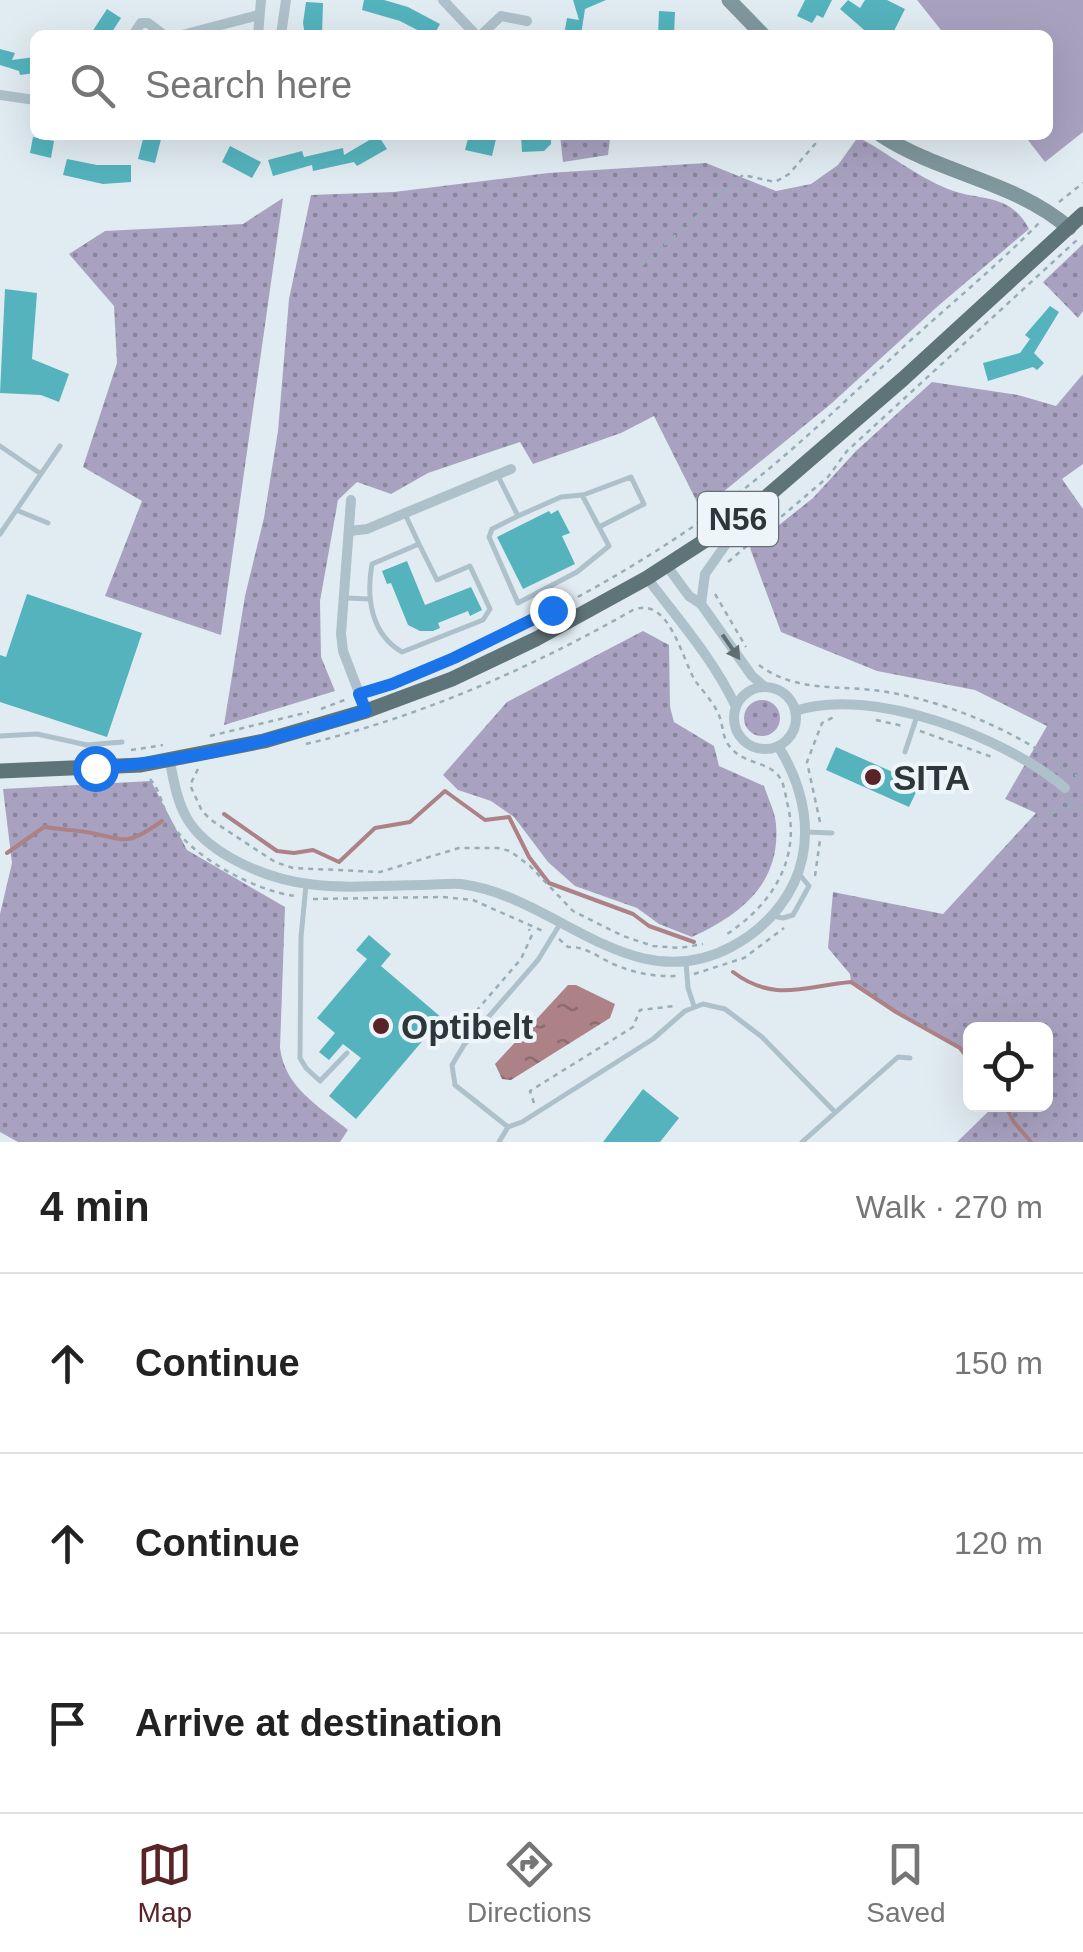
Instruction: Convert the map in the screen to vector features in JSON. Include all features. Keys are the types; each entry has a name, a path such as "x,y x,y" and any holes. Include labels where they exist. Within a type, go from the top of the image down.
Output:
{"main road":[{"name":"N56","path":"0,771 170,761 264,741 366,711 452,679 536,639 647,578 749,512 1076,231 1083,214"}],"street":[{"path":"225,30 259,26 261,0"},
{"path":"280,30 286,0"},
{"path":"444,0 473,30"},
{"path":"729,0 757,30"},
{"path":"484,30 501,16 527,20"},
{"path":"136,30 141,23 148,23 157,30"},
{"path":"0,96 30,99"},
{"path":"891,140 935,162 1011,191 1076,231"},
{"path":"350,531 367,529 511,470"},
{"path":"351,500 343,598 344,651 366,711"},
{"path":"701,604 706,574 749,512"},
{"path":"667,566 689,596 701,604 752,676 765,687 784,694 795,711 793,732 778,746 759,748 742,738 734,720 736,707 747,692 765,687"},
{"path":"647,578 699,646 736,707"},
{"path":"795,711 855,703 916,716 1005,748 1048,773 1065,788"},
{"path":"170,761 176,798 186,820 202,839 265,875 306,892 460,884 493,892 557,929 625,954 652,962 686,962 719,954 747,939 773,916 798,873 806,832 798,786 778,746"}],"lane":[{"path":"0,446 41,474"},
{"path":"0,534 60,446"},
{"path":"498,476 518,516"},
{"path":"582,495 599,528 609,546 577,572 518,603 489,537 492,529 561,497 582,495 631,477 644,504 599,528"},
{"path":"16,510 48,524"},
{"path":"405,514 437,580 470,566 490,609 483,620 402,652 385,642 368,599 372,564 419,544"},
{"path":"343,598 368,599"},
{"path":"905,752 916,716"},
{"path":"0,736 37,734 75,744 122,742"},
{"path":"806,832 832,833"},
{"path":"773,916 793,915 809,886 798,873"},
{"path":"306,892 300,937 300,1058 320,1081 347,1053"},
{"path":"508,1128 455,1084 452,1065 538,960 557,929"},
{"path":"686,962 694,1006"},
{"path":"499,1142 508,1128 653,1039 694,1006 714,1005 734,1015 781,1053 835,1112"},
{"path":"802,1142 898,1056 910,1058"}],"path":[{"path":"642,265 743,175 774,182 789,174 819,140"},
{"path":"203,738 318,710 392,684 454,658 618,574 710,514 808,436 1083,184"},
{"path":"721,568 828,477 847,451 1076,231"},
{"path":"713,585 717,601"},
{"path":"199,768 190,786 202,812 275,862 293,868 380,872 460,848 498,848 510,851 530,866 573,911 623,936 653,946 680,948 703,944 750,920 769,900 784,872 791,841 790,810 779,777 728,745 719,714 688,669 681,642 673,632"},
{"path":"809,886 815,878 821,831 808,758 822,723 844,715"},
{"path":"868,718 912,728 993,758"},
{"path":"120,752 175,744"},
{"path":"148,776 155,783 170,822 188,844 245,879 283,894 306,892 324,901 442,897 473,900 528,925 557,929 568,947 580,947 617,966 655,978 687,976 744,958 790,924 793,915"},
{"path":"1065,788 1069,795 1067,806"},
{"path":"1034,821 1067,806 1083,808"},
{"path":"458,1054 454,1038 521,959 532,936 528,925"},
{"path":"539,1111 530,1091 634,1027 640,1010 673,1006 685,1011"}],"shaded area":[{"path":"917,0 1083,0 1083,132 1045,162 1028,140 1053,140 1053,30 941,30"},
{"path":"561,140 610,140 608,155 563,162"},
{"path":"856,140 863,140 937,184 1003,203 1029,229 832,403 701,510 654,416 621,433 533,464 520,442 428,473 391,494 357,482 338,500 320,601 321,657 335,691 224,725 245,596 264,518 278,431 289,299 311,195 394,192 548,173 706,163 776,191 811,184 838,165"},
{"path":"283,198 221,635 105,596 142,501 83,467 117,363 114,306 69,254 105,231 243,224"},
{"path":"1083,244 1083,311 1078,318 1043,282"},
{"path":"1083,374 1083,464 1062,479 1083,509 1083,1142 957,1142 988,1112 1053,1112 1053,1022 963,1022 963,1052 851,982 850,974 828,948 833,892 943,914 1036,813 1005,799 1047,726 975,690 877,671 781,632 750,548 813,498 856,451 932,382 1018,395 1056,406"},
{"path":"643,631 669,645 670,707 674,722 714,746 719,766 764,786 775,819 772,864 754,895 726,918 692,937 659,924 637,908 575,886 548,862 514,817 491,801 458,790 443,775 507,702"},
{"path":"762,700 774,706 780,718 774,730 762,736 750,730 744,718 750,706"},
{"path":"151,781 187,850 285,907 280,1048 283,1062 305,1095 348,1130 340,1142 18,1142 0,1132 0,914 12,863 3,789"}],"water":[{"path":"568,985 615,1004 610,1018 511,1080 502,1079 495,1064"}],"building":[{"path":"364,0 384,0 408,7 440,24 437,30 417,30 362,10"},
{"path":"573,0 606,0 585,9 582,30 565,30 567,18 579,20"},
{"path":"805,0 832,0 823,18 817,15 812,23 797,16"},
{"path":"848,0 860,8 865,0 887,0 905,9 894,30 864,30 840,9"},
{"path":"306,2 323,3 322,30 304,30"},
{"path":"107,9 121,18 113,30 93,30"},
{"path":"659,11 675,12 674,30 658,30"},
{"path":"0,49 15,53 12,60 30,58 30,74 20,75 19,71 0,65"},
{"path":"32,140 54,141 51,158 30,153"},
{"path":"143,140 161,140 155,163 138,159"},
{"path":"370,140 381,140 387,149 357,166 354,162 313,171 312,165 273,176 268,160 302,151 304,157 343,148 344,155"},
{"path":"468,140 496,140 492,156 465,150"},
{"path":"521,140 551,140 544,151 522,152"},
{"path":"230,146 261,162 252,178 222,162"},
{"path":"67,159 97,165 131,165 131,182 103,184 63,175"},
{"path":"5,289 37,293 32,359 69,374 59,402 41,395 0,393"},
{"path":"1050,306 1059,312 1034,353 1044,363 1037,370 1033,367 988,381 983,363 1020,353 1030,339 1025,335"},
{"path":"558,510 570,533 562,536 575,564 523,589 497,537"},
{"path":"407,561 425,605 471,587 482,610 470,616 468,611 438,623 440,628 433,631 420,631 408,625 382,571"},
{"path":"27,594 142,633 107,737 0,702 0,655 6,657"},
{"name":"SITA","path":"836,747 920,784 909,807 826,770"},
{"name":"Optibelt","path":"369,935 391,954 381,966 442,1018 356,1119 329,1096 361,1058 343,1044 329,1060 319,1052 335,1033 317,1018 367,959 356,950"},
{"path":"643,1089 679,1118 660,1142 603,1142"}],"waterway":[{"path":"224,814 277,851 313,850 339,862 375,828 410,822 445,791 485,820 509,817 529,857 549,883 694,942"},
{"path":"7,853 44,827 125,839 162,821"},
{"path":"733,972 776,990 851,982 963,1052"},
{"path":"1009,1112 1031,1142"}],"place":[{"name":"SITA","path":"873,777"},
{"name":"Optibelt","path":"381,1026"}],"route":[{"path":"95,768 170,761 264,741 366,711 359,694 454,658 552,610"}]}
